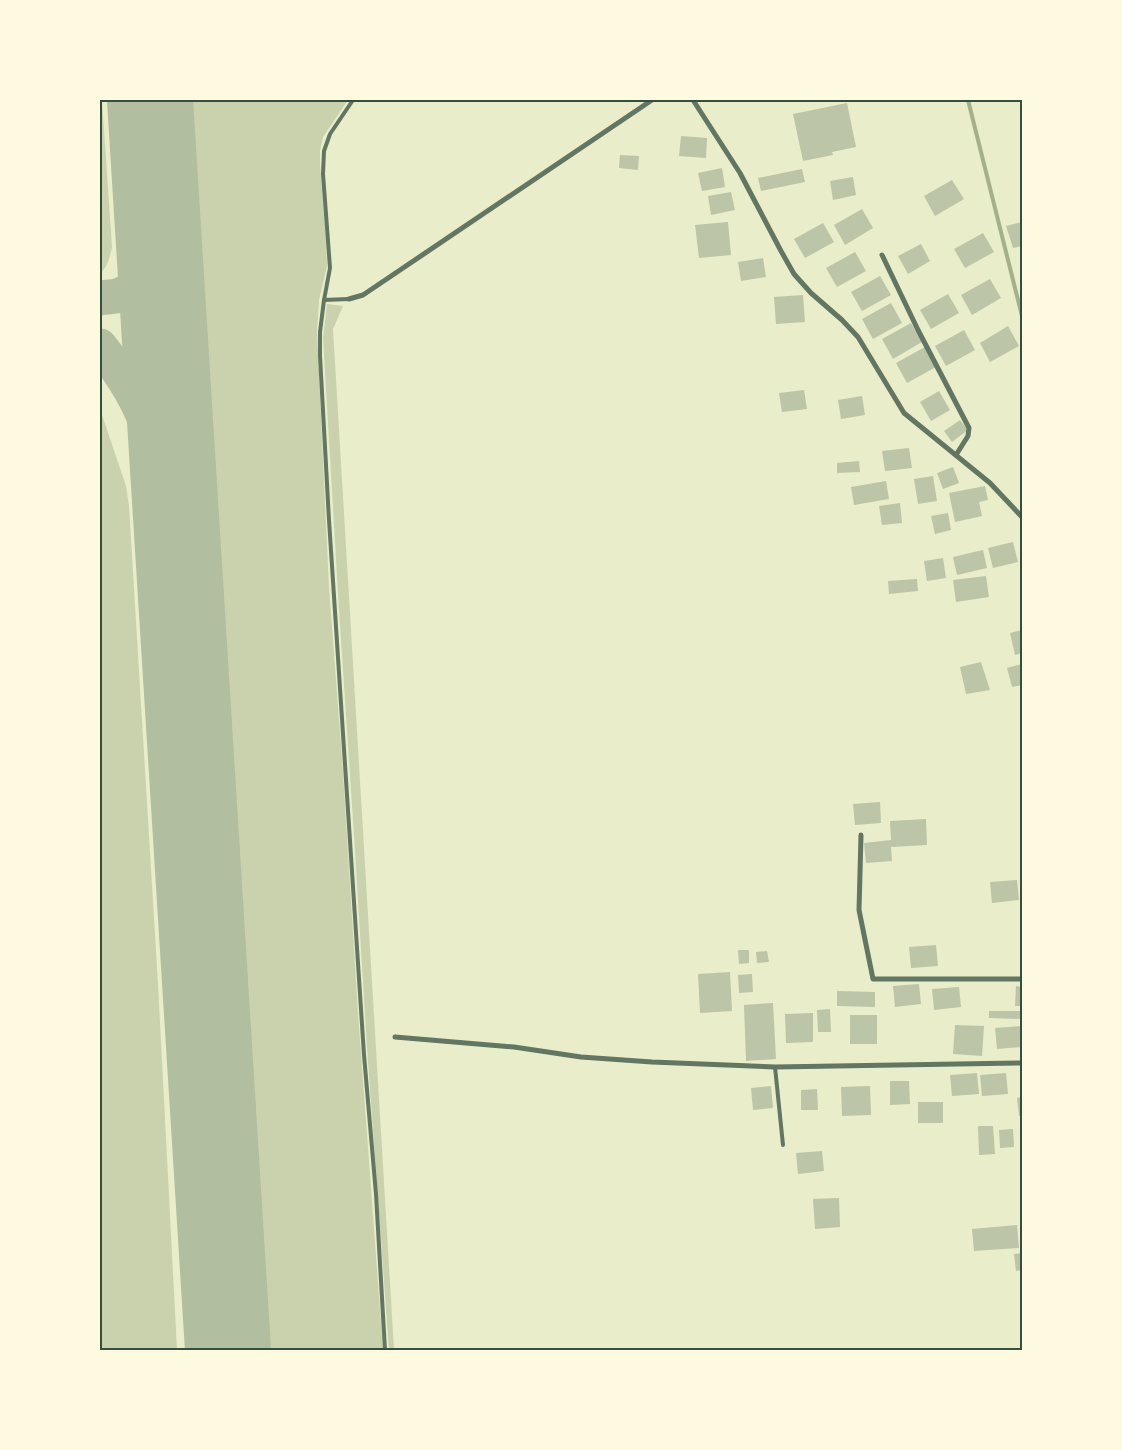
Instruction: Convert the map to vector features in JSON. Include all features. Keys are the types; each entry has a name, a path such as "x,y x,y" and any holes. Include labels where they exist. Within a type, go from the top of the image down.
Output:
{"street":[{"path":"349,299 363,295 652,100"},
{"path":"693,100 740,173 794,274 811,294 842,320 858,337 904,413 990,483 1022,517"},
{"path":"882,255 918,330 969,428 968,436 956,455"},
{"path":"861,835 860,910 873,979 1022,980"},
{"path":"395,1037 514,1047 581,1057 652,1062 775,1067 1022,1063"}],"lane":[{"path":"353,100 330,134 324,151 323,174 330,268 320,332 320,356 364,1055 376,1194 386,1350"},
{"path":"324,300 349,299"},
{"path":"775,1067 783,1145"}],"green space":[{"path":"100,100 102,100 112,247 107,265 100,273"},
{"path":"185,100 348,100 323,137 320,151 327,266 319,300 317,331 329,588 383,1350 269,1350 259,1185 225,736 207,408"},
{"path":"327,304 343,306 333,329 394,1350 389,1350 367,1048 323,338"},
{"path":"100,409 126,486 129,506 158,984 177,1350 100,1350"}],"building":[{"path":"847,103 856,147 832,152 833,155 803,161 793,114"},
{"path":"681,136 707,138 706,158 679,156"},
{"path":"620,155 639,156 638,170 619,168"},
{"path":"722,168 725,187 702,191 698,173"},
{"path":"802,169 805,182 761,191 758,178"},
{"path":"853,177 856,195 833,200 830,181"},
{"path":"952,180 964,199 935,216 924,196"},
{"path":"731,192 735,210 711,215 708,196"},
{"path":"862,209 873,228 845,245 834,225"},
{"path":"728,222 731,255 699,258 695,225"},
{"path":"1022,222 1022,246 1013,248 1006,226"},
{"path":"823,223 834,242 805,258 794,239"},
{"path":"983,233 994,252 965,268 954,249"},
{"path":"921,244 930,261 908,274 898,256"},
{"path":"855,252 866,271 837,287 826,268"},
{"path":"763,258 766,277 741,281 738,262"},
{"path":"880,276 891,295 862,311 851,292"},
{"path":"990,279 1001,298 972,315 961,295"},
{"path":"948,294 959,313 931,329 920,310"},
{"path":"803,295 805,322 776,324 774,297"},
{"path":"891,303 902,323 873,339 862,319"},
{"path":"911,323 922,342 893,359 882,339"},
{"path":"1008,326 1019,346 990,362 980,343"},
{"path":"964,330 975,350 946,366 935,346"},
{"path":"925,347 936,367 907,383 896,363"},
{"path":"804,390 807,409 782,412 779,393"},
{"path":"939,391 950,410 931,421 920,402"},
{"path":"862,396 865,415 841,419 838,400"},
{"path":"960,420 968,430 952,442 944,431"},
{"path":"909,448 912,468 885,471 882,451"},
{"path":"859,461 860,472 837,473 837,463"},
{"path":"953,467 959,483 943,489 937,473"},
{"path":"933,476 937,501 918,504 914,479"},
{"path":"886,481 889,499 854,505 851,487"},
{"path":"985,486 988,500 979,502 982,516 955,522 949,493"},
{"path":"900,503 902,523 882,525 879,506"},
{"path":"948,513 951,530 935,534 931,516"},
{"path":"1013,542 1018,562 993,568 988,548"},
{"path":"983,550 987,568 957,575 953,557"},
{"path":"943,558 946,578 927,581 924,561"},
{"path":"986,576 989,597 956,602 953,580"},
{"path":"917,579 918,591 889,594 888,581"},
{"path":"1022,630 1022,653 1015,655 1010,633"},
{"path":"981,662 990,690 966,694 960,667"},
{"path":"1022,664 1022,685 1012,687 1007,668"},
{"path":"880,802 881,823 855,825 853,804"},
{"path":"926,819 927,845 891,847 892,861 866,863 864,843 891,840 890,821"},
{"path":"1017,880 1019,900 992,903 990,882"},
{"path":"936,945 938,966 911,968 909,947"},
{"path":"738,950 749,950 749,963 739,964"},
{"path":"767,951 769,962 757,963 756,952"},
{"path":"730,972 732,1011 700,1013 698,974"},
{"path":"752,974 753,992 739,993 738,975"},
{"path":"919,984 921,1004 895,1007 893,986"},
{"path":"1016,986 1022,987 1022,1006 1015,1006"},
{"path":"959,987 961,1007 934,1010 932,989"},
{"path":"837,991 875,992 875,1007 837,1006"},
{"path":"773,1003 776,1059 746,1061 744,1005"},
{"path":"830,1009 831,1032 818,1032 817,1010"},
{"path":"989,1011 1022,1011 1022,1019 989,1018"},
{"path":"813,1013 813,1042 786,1043 785,1014"},
{"path":"850,1015 877,1015 877,1044 850,1044"},
{"path":"955,1025 984,1026 982,1056 953,1054"},
{"path":"1021,1026 1022,1047 997,1049 995,1028"},
{"path":"977,1073 979,1094 952,1096 950,1075"},
{"path":"1006,1073 1008,1094 982,1096 980,1075"},
{"path":"890,1081 909,1081 910,1104 890,1105"},
{"path":"771,1086 773,1108 753,1110 751,1088"},
{"path":"870,1086 871,1115 842,1116 841,1087"},
{"path":"817,1089 818,1110 801,1110 801,1090"},
{"path":"1022,1097 1022,1116 1019,1116 1017,1098"},
{"path":"918,1102 943,1102 943,1123 918,1123"},
{"path":"978,1126 993,1126 995,1154 979,1155"},
{"path":"1013,1129 1014,1147 1000,1148 999,1130"},
{"path":"822,1151 824,1171 798,1174 796,1153"},
{"path":"839,1198 840,1227 815,1229 813,1199"},
{"path":"1017,1225 1019,1248 974,1251 972,1229"},
{"path":"1022,1253 1022,1270 1016,1271 1014,1254"}],"waterway":[{"path":"968,100 1022,316"}],"taxiway":[{"path":"100,298 120,295 136,286 150,266 159,241"},
{"path":"100,346 120,373 138,404 150,431 175,503"}],"runway":[{"path":"150,100 228,1350"}]}
